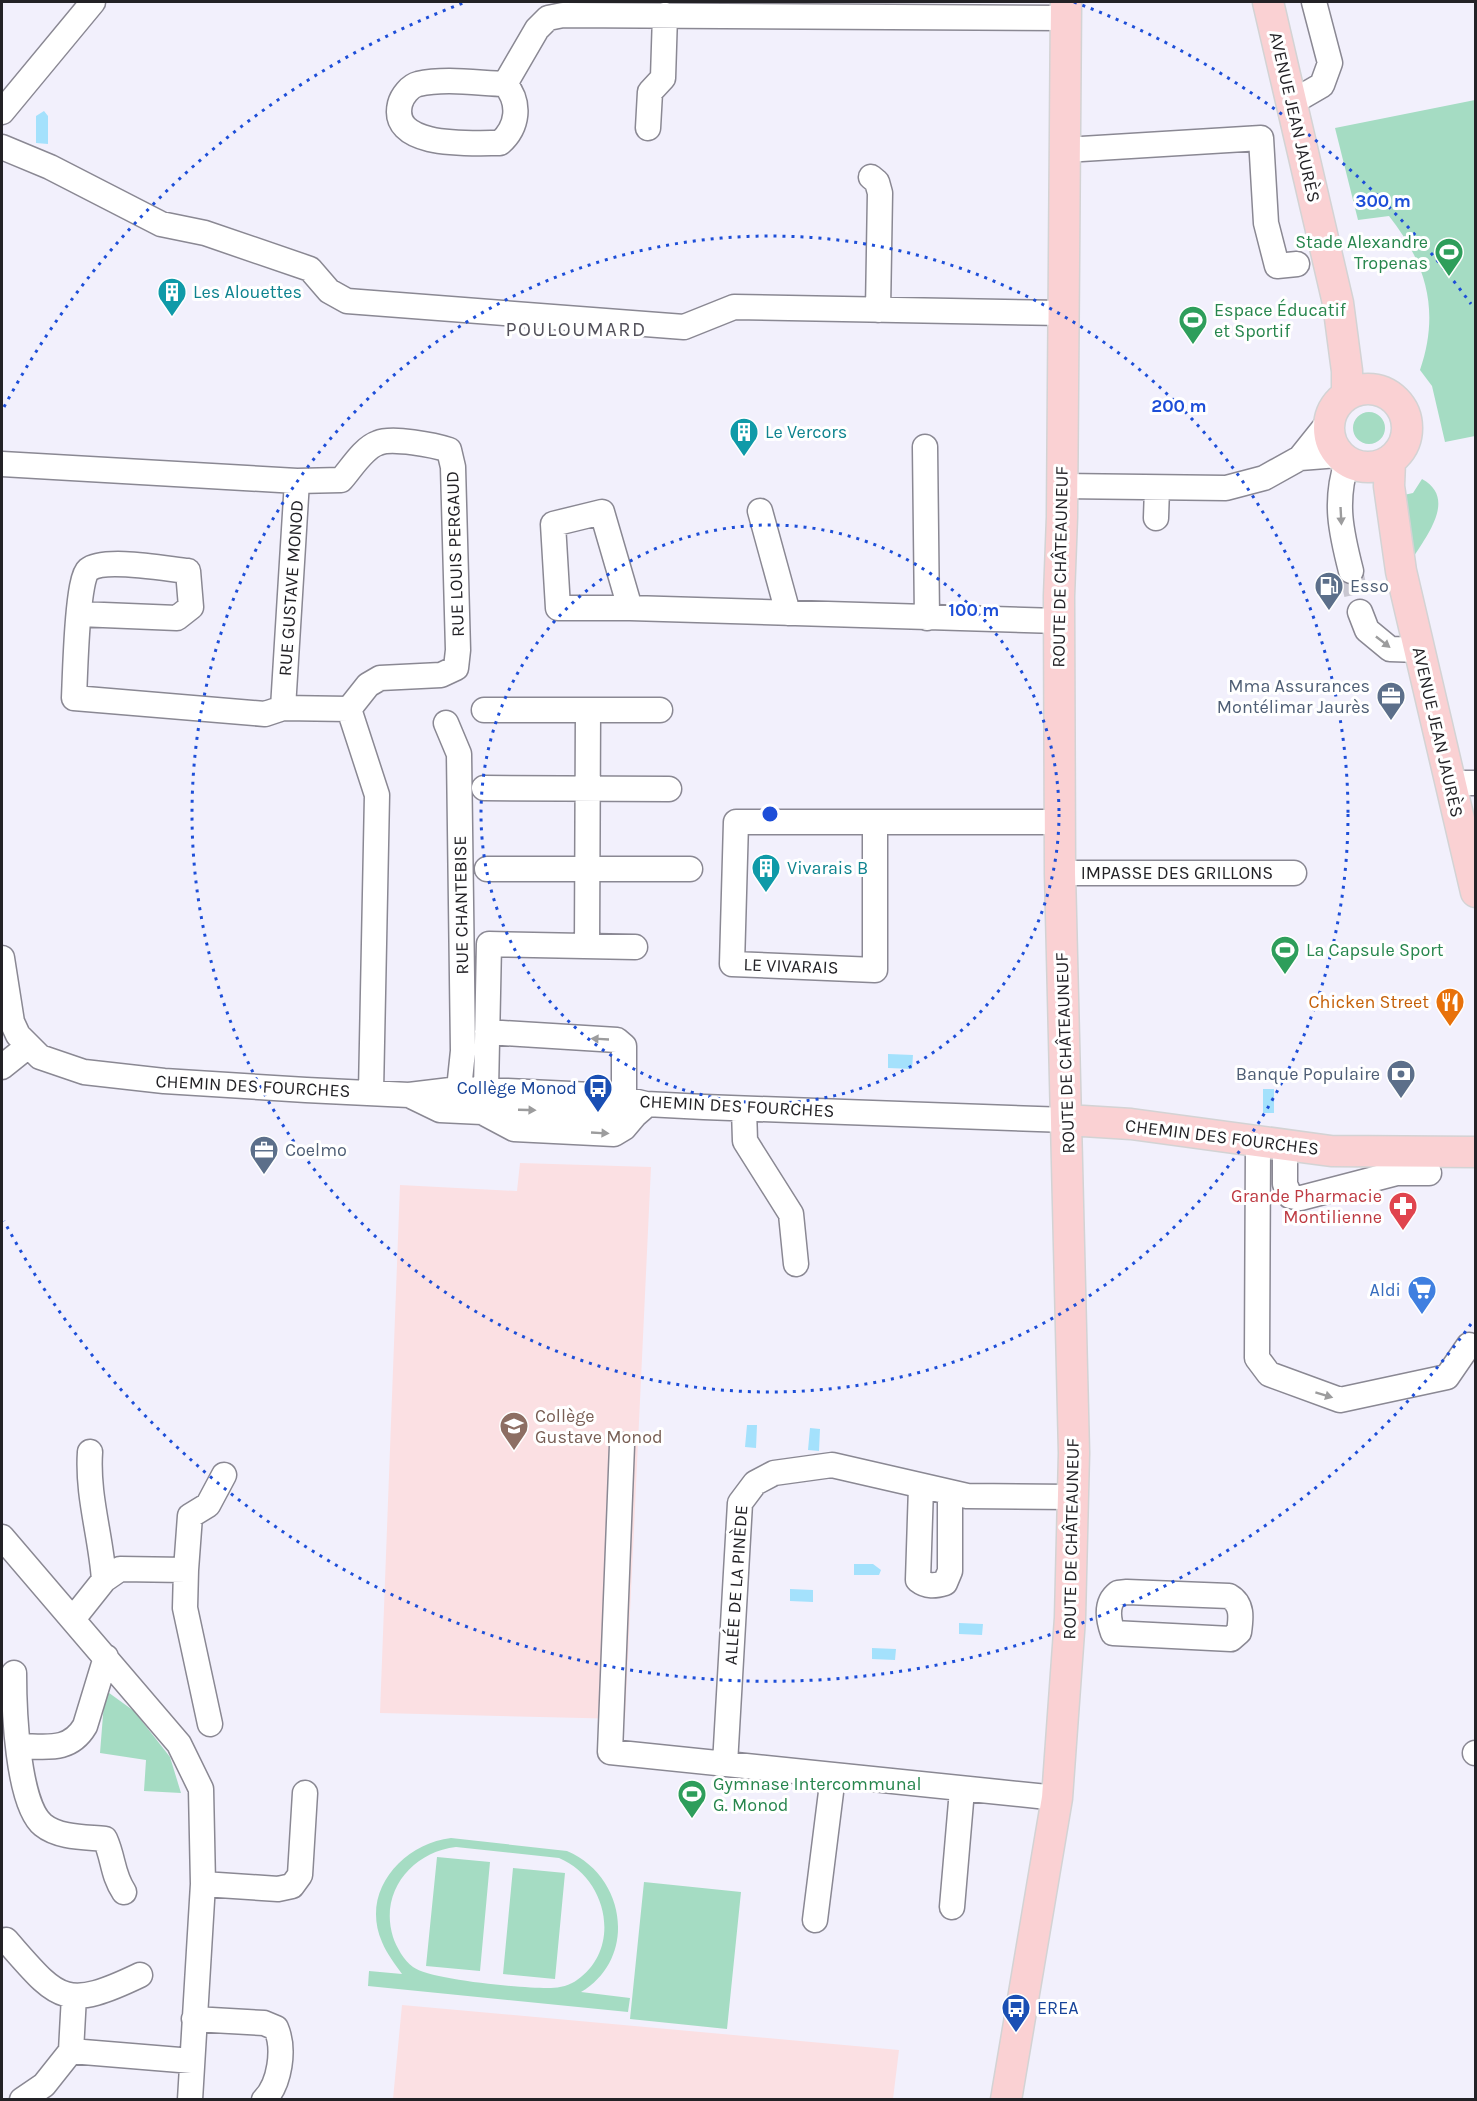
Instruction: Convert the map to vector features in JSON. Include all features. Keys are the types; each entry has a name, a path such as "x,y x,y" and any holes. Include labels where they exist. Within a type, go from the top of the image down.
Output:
{"main road":[{"name":"AVENUE JEAN JAURÈS","path":"1268,2 1360,392"},
{"name":"ROUTE DE CHÂTEAUNEUF","path":"1006,2100 1057,1798 1070,1618 1074,1453 1059,873 1058,621 1062,486 1066,10"},
{"path":"1360,392 1392,398 1406,418 1407,430 1404,442 1360,461 1329,435 1328,423 1332,412 1360,392"},
{"name":"AVENUE JEAN JAURÈS","path":"1360,461 1389,486 1401,571 1420,650 1462,783 1474,875"},
{"name":"CHEMIN DES FOURCHES","path":"1067,1120 1131,1124 1272,1145 1330,1151 1476,1152"}],"street":[{"path":"2,112 93,2"},
{"path":"1291,103 1322,85 1330,63 1314,2"},
{"path":"505,84 537,30 548,18 579,14 665,15 693,8 1066,10"},
{"path":"648,128 650,92 663,78 665,15"},
{"path":"447,82 505,84 513,93 515,111 512,132 500,143 456,144 412,134 404,126 398,111 401,97 415,85 447,82"},
{"path":"1065,150 1261,138 1266,223 1277,266 1297,264"},
{"path":"2,147 50,167 161,224 205,233 310,269 329,291 347,301 684,327 734,308 1063,313"},
{"path":"871,177 877,182 880,193 878,310"},
{"path":"1062,486 1226,488 1264,478 1300,458 1328,423"},
{"name":"RUE LOUIS PERGAUD","path":"297,481 341,480 368,449 379,442 431,443 449,450 453,467 458,650 456,668 441,675 380,678 368,685 349,709"},
{"path":"925,447 927,618"},
{"path":"1300,458 1360,461"},
{"path":"1351,571 1341,532 1339,484 1360,461"},
{"name":"RUE GUSTAVE MONOD","path":"2,464 297,481 283,708"},
{"path":"1156,518 1157,488"},
{"path":"760,511 788,613"},
{"path":"630,608 602,512 553,524 558,608 630,608 1058,621"},
{"path":"1360,612 1367,630 1390,649 1420,650"},
{"path":"80,614 74,698 265,714 283,708 349,709 376,795 371,1092"},
{"path":"484,710 660,710"},
{"path":"587,946 588,710"},
{"name":"RUE CHANTEBISE","path":"446,723 459,754 463,1051 459,1089"},
{"path":"484,788 669,789"},
{"name":"LE VIVARAIS","path":"875,823 875,970 732,964 736,822 1060,822"},
{"path":"487,869 690,869"},
{"name":"IMPASSE DES GRILLONS","path":"1059,873 1294,873"},
{"path":"484,1101 489,944 635,947"},
{"name":"CHEMIN DES FOURCHES","path":"2,958 12,1022 27,1047 53,1063 84,1072 164,1082 409,1095 459,1089 484,1101 528,1092 630,1104 1067,1120"},
{"path":"409,1095 440,1110 484,1101 514,1110 630,1104 624,1046 617,1040 487,1032"},
{"path":"2,1067 27,1047"},
{"path":"744,1109 745,1141 791,1214 796,1264"},
{"path":"1272,1145 1290,1196 1301,1198 1396,1173 1429,1173"},
{"path":"1272,1145 1257,1358 1269,1374 1340,1400 1447,1377 1469,1346"},
{"path":"622,1444 610,1752 1057,1798"},
{"path":"90,1452 90,1493 103,1558 104,1580"},
{"name":"ALLÉE DE LA PINÈDE","path":"725,1764 732,1604 742,1497 755,1483 774,1473 824,1466 853,1468 950,1493 998,1497 1072,1497"},
{"path":"210,1724 185,1608 186,1570 190,1516 208,1505 224,1475"},
{"path":"921,1487 918,1580 923,1584 934,1586 945,1582 950,1571 950,1493"},
{"path":"2,1538 179,1744 195,1774 203,1808 203,1884 190,2100"},
{"path":"73,1619 104,1580 120,1569 186,1570"},
{"path":"1127,1592 1229,1596 1236,1600 1241,1618 1239,1632 1231,1639 1122,1635 1113,1633 1109,1620 1110,1603 1113,1596 1127,1592"},
{"path":"1070,1618 1109,1620"},
{"path":"18,1746 58,1746 71,1743 79,1736 85,1726 106,1657"},
{"path":"14,1673 14,1724 31,1810 36,1819 57,1833 105,1839 112,1853 114,1877 124,1892"},
{"path":"815,1920 833,1776"},
{"path":"952,1906 962,1790"},
{"path":"203,1884 278,1889 292,1886 300,1875 305,1793"},
{"path":"6,1940 48,1987 74,1996 101,1993 140,1975"},
{"path":"22,2100 44,2085 71,2051 74,1996"},
{"path":"194,2019 264,2022 276,2028 279,2035 276,2078 270,2093 264,2100"},
{"path":"71,2051 192,2061"}],"shaded area":[{"name":"Collège Gustave Monod","path":"520,1163 651,1167 625,1719 380,1713 400,1185 517,1191"},
{"path":"402,2005 899,2050 893,2099 393,2099"}],"green space":[{"name":"Stade Alexandre Tropenas","path":"1475,100 1475,436 1445,442 1432,386 1420,370 1429,328 1429,308 1421,271 1413,252 1389,216 1358,220 1335,128"},
{"path":"1369,412 1381,416 1385,428 1381,440 1369,444 1357,440 1353,428 1357,416"},
{"path":"1422,479 1432,487 1437,496 1438,506 1431,528 1413,558 1399,496 1413,493"},
{"path":"105,1690 134,1711 170,1757 181,1793 144,1791 146,1760 100,1753"},
{"path":"451,1838 567,1851 587,1863 602,1879 612,1898 618,1918 617,1939 611,1959 599,1977 581,1992 630,1998 628,2012 368,1986 369,1971 402,1974 382,1942 377,1923 377,1906 381,1889 402,1860 433,1842","holes":["456,1847 559,1858 589,1881 598,1897 603,1915 604,1933 600,1950 591,1966 574,1982 558,1987 539,1988 438,1976 413,1967 396,1945 390,1920 395,1890 413,1866 426,1857 440,1850"]},
{"path":"437,1857 490,1862 480,1971 426,1966"},
{"path":"513,1868 565,1873 555,1979 503,1974"},
{"path":"644,1882 741,1892 727,2029 630,2019"}],"water":[{"path":"44,111 48,116 48,144 36,143 36,116"},
{"path":"888,1054 913,1055 912,1069 888,1068"},
{"path":"1263,1089 1274,1089 1274,1113 1263,1113"},
{"path":"747,1425 757,1425 756,1448 745,1447"},
{"path":"810,1428 820,1429 819,1451 808,1450"},
{"path":"854,1564 873,1564 881,1570 879,1575 854,1575"},
{"path":"790,1589 813,1590 813,1602 790,1601"},
{"path":"959,1623 983,1624 982,1635 959,1634"},
{"path":"872,1648 896,1649 895,1660 872,1659"}],"tunnel":[{"path":"1351,571 1360,612"}],"place":[{"name":"Stade Alexandre Tropenas","path":"1449,278"},
{"name":"Les Alouettes","path":"172,318"},
{"name":"Espace Éducatif et Sportif","path":"1193,346"},
{"name":"Le Vercors","path":"744,458"},
{"name":"Esso","path":"1329,612"},
{"name":"Mma Assurances Montélimar Jaurès","path":"1391,722"},
{"name":"Vivarais B","path":"766,894"},
{"name":"La Capsule Sport","path":"1285,976"},
{"name":"Chicken Street","path":"1450,1028"},
{"name":"Banque Populaire","path":"1401,1100"},
{"name":"Collège Monod","path":"598,1114"},
{"name":"Coelmo","path":"264,1176"},
{"name":"Grande Pharmacie Montilienne","path":"1403,1232"},
{"name":"Aldi","path":"1422,1316"},
{"name":"Collège Gustave Monod","path":"514,1452"},
{"name":"Gymnase Intercommunal G. Monod","path":"692,1820"},
{"name":"EREA","path":"1016,2034"}],"district":[{"name":"POULOUMARD","path":"576,329"}]}
